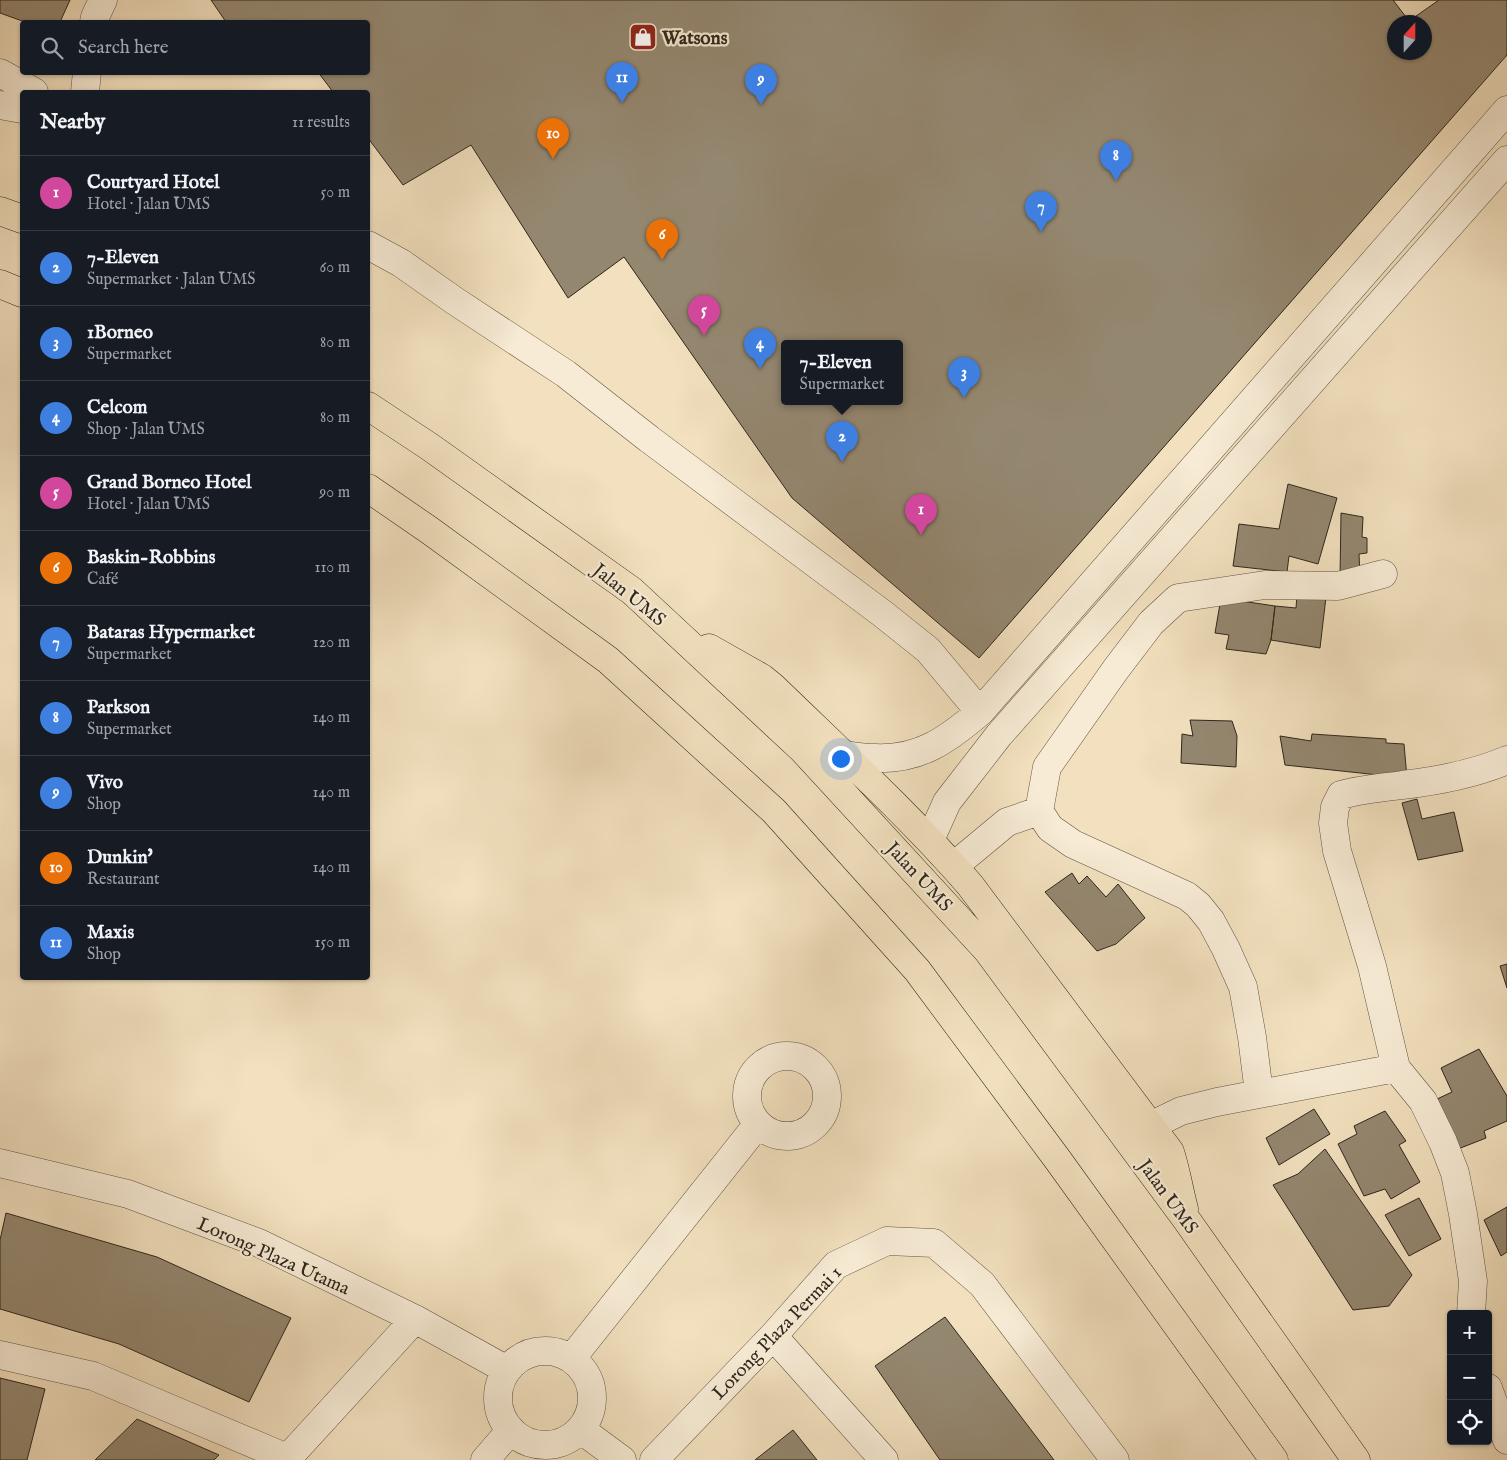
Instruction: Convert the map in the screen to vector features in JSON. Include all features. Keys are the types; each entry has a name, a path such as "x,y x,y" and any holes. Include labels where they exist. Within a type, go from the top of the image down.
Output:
{"highway":[{"path":"0,211 20,218"},
{"path":"0,284 20,292"},
{"name":"Jalan UMS","path":"370,407 430,447 632,591 803,750 987,950 1186,1219 1356,1460"},
{"path":"370,489 608,660 774,811 916,970 1063,1168 1274,1460"},
{"path":"668,625 762,678 888,796 954,866 1170,1152 1186,1219"}],"street":[{"path":"94,20 103,0"},
{"path":"0,73 30,90"},
{"path":"85,90 87,75"},
{"path":"0,105 20,109"},
{"path":"843,755 876,758 905,756 927,749 956,732 980,712 1507,110"},
{"path":"930,840 947,802 999,735 1507,160"},
{"path":"1438,188 1463,209"},
{"path":"370,226 400,263"},
{"path":"370,246 400,263 455,302 566,374 649,439 883,614 928,650 980,712"},
{"path":"1259,1093 1252,1037 1243,988 1211,921 1198,905 1187,896 1073,844 1050,828 1039,811 1047,768 1116,669 1151,623 1178,598 1265,585 1338,586 1383,574"},
{"path":"1470,1310 1473,1281 1455,1173 1443,1142 1423,1101 1396,1068 1372,966 1337,851 1333,823 1335,807 1341,795 1357,790 1452,777 1490,768 1507,760"},
{"path":"954,866 1007,822 1039,811"},
{"path":"1150,1126 1181,1111 1259,1093 1298,1088 1396,1068"},
{"path":"571,1359 758,1124"},
{"name":"Lorong Plaza Utama","path":"0,1163 128,1194 259,1243 415,1320 507,1370"},
{"name":"Lorong Plaza Permai 1","path":"654,1460 773,1336 836,1265 887,1241 934,1243 982,1284 1115,1460"},
{"path":"0,1355 92,1376 287,1459 415,1320"},
{"path":"773,1336 884,1460"},
{"path":"544,1350 558,1353 571,1359 583,1370 590,1384 592,1400 589,1415 580,1429 568,1438 554,1444 538,1444 523,1439 510,1430 501,1416 498,1400 500,1384 507,1370 517,1360 529,1353 544,1350"},
{"path":"1492,1399 1507,1440"},
{"path":"580,1429 622,1460"},
{"path":"485,1460 510,1430"}],"building":[{"path":"0,0 70,0 61,20 20,20 0,13"},
{"path":"211,0 1507,0 1507,55 979,658 792,498 624,257 568,298 471,145 403,185 370,141 370,90 332,90 320,75 370,75 370,20 225,20"},
{"path":"1393,0 1439,0 1418,15 1404,15"},
{"path":"1288,484 1337,498 1318,564 1289,556 1287,572 1233,566 1239,524 1279,529"},
{"path":"1341,513 1363,517 1362,537 1367,538 1367,553 1359,554 1360,576 1340,577"},
{"path":"1297,595 1326,597 1320,648 1271,640 1275,606 1296,608"},
{"path":"1221,598 1275,606 1271,640 1266,654 1226,649 1229,635 1215,633"},
{"path":"1190,720 1232,721 1237,736 1236,767 1181,763 1182,734 1193,736"},
{"path":"1312,734 1386,739 1386,743 1404,744 1407,778 1285,765 1280,736 1311,741"},
{"path":"1417,799 1422,819 1454,812 1463,851 1418,860 1402,803"},
{"path":"1072,873 1079,884 1087,876 1106,897 1118,884 1145,918 1116,944 1097,951 1045,892"},
{"path":"1507,964 1507,988 1500,966"},
{"path":"1479,1049 1507,1096 1507,1121 1484,1131 1486,1138 1458,1149 1435,1100 1452,1092 1441,1068"},
{"path":"1314,1109 1330,1134 1279,1165 1266,1138"},
{"path":"1385,1111 1406,1141 1399,1145 1420,1182 1391,1199 1385,1189 1364,1196 1338,1144 1357,1134 1354,1126"},
{"path":"1325,1149 1412,1275 1389,1306 1353,1310 1273,1185 1298,1174"},
{"path":"1419,1198 1441,1239 1409,1256 1385,1215"},
{"path":"1507,1207 1507,1252 1501,1256 1484,1220"},
{"path":"6,1213 157,1257 291,1318 249,1402 119,1344 0,1309 0,1240"},
{"path":"945,1317 1054,1460 940,1460 875,1366"},
{"path":"0,1378 45,1389 27,1460 0,1460"},
{"path":"137,1419 219,1455 214,1460 95,1460"},
{"path":"793,1430 817,1460 755,1460"}],"place":[{"name":"Watsons","path":"643,37"},
{"name":"Maxis","path":"622,103"},
{"name":"Vivo","path":"761,105"},
{"name":"Dunkin'","path":"553,159"},
{"name":"Parkson","path":"1116,181"},
{"name":"Bataras Hypermarket","path":"1041,232"},
{"name":"Baskin-Robbins","path":"662,260"},
{"name":"Grand Borneo Hotel","path":"704,336"},
{"name":"Celcom","path":"760,369"},
{"name":"1Borneo","path":"964,398"},
{"name":"7-Eleven","path":"842,462"},
{"name":"Courtyard Hotel","path":"921,535"}]}
